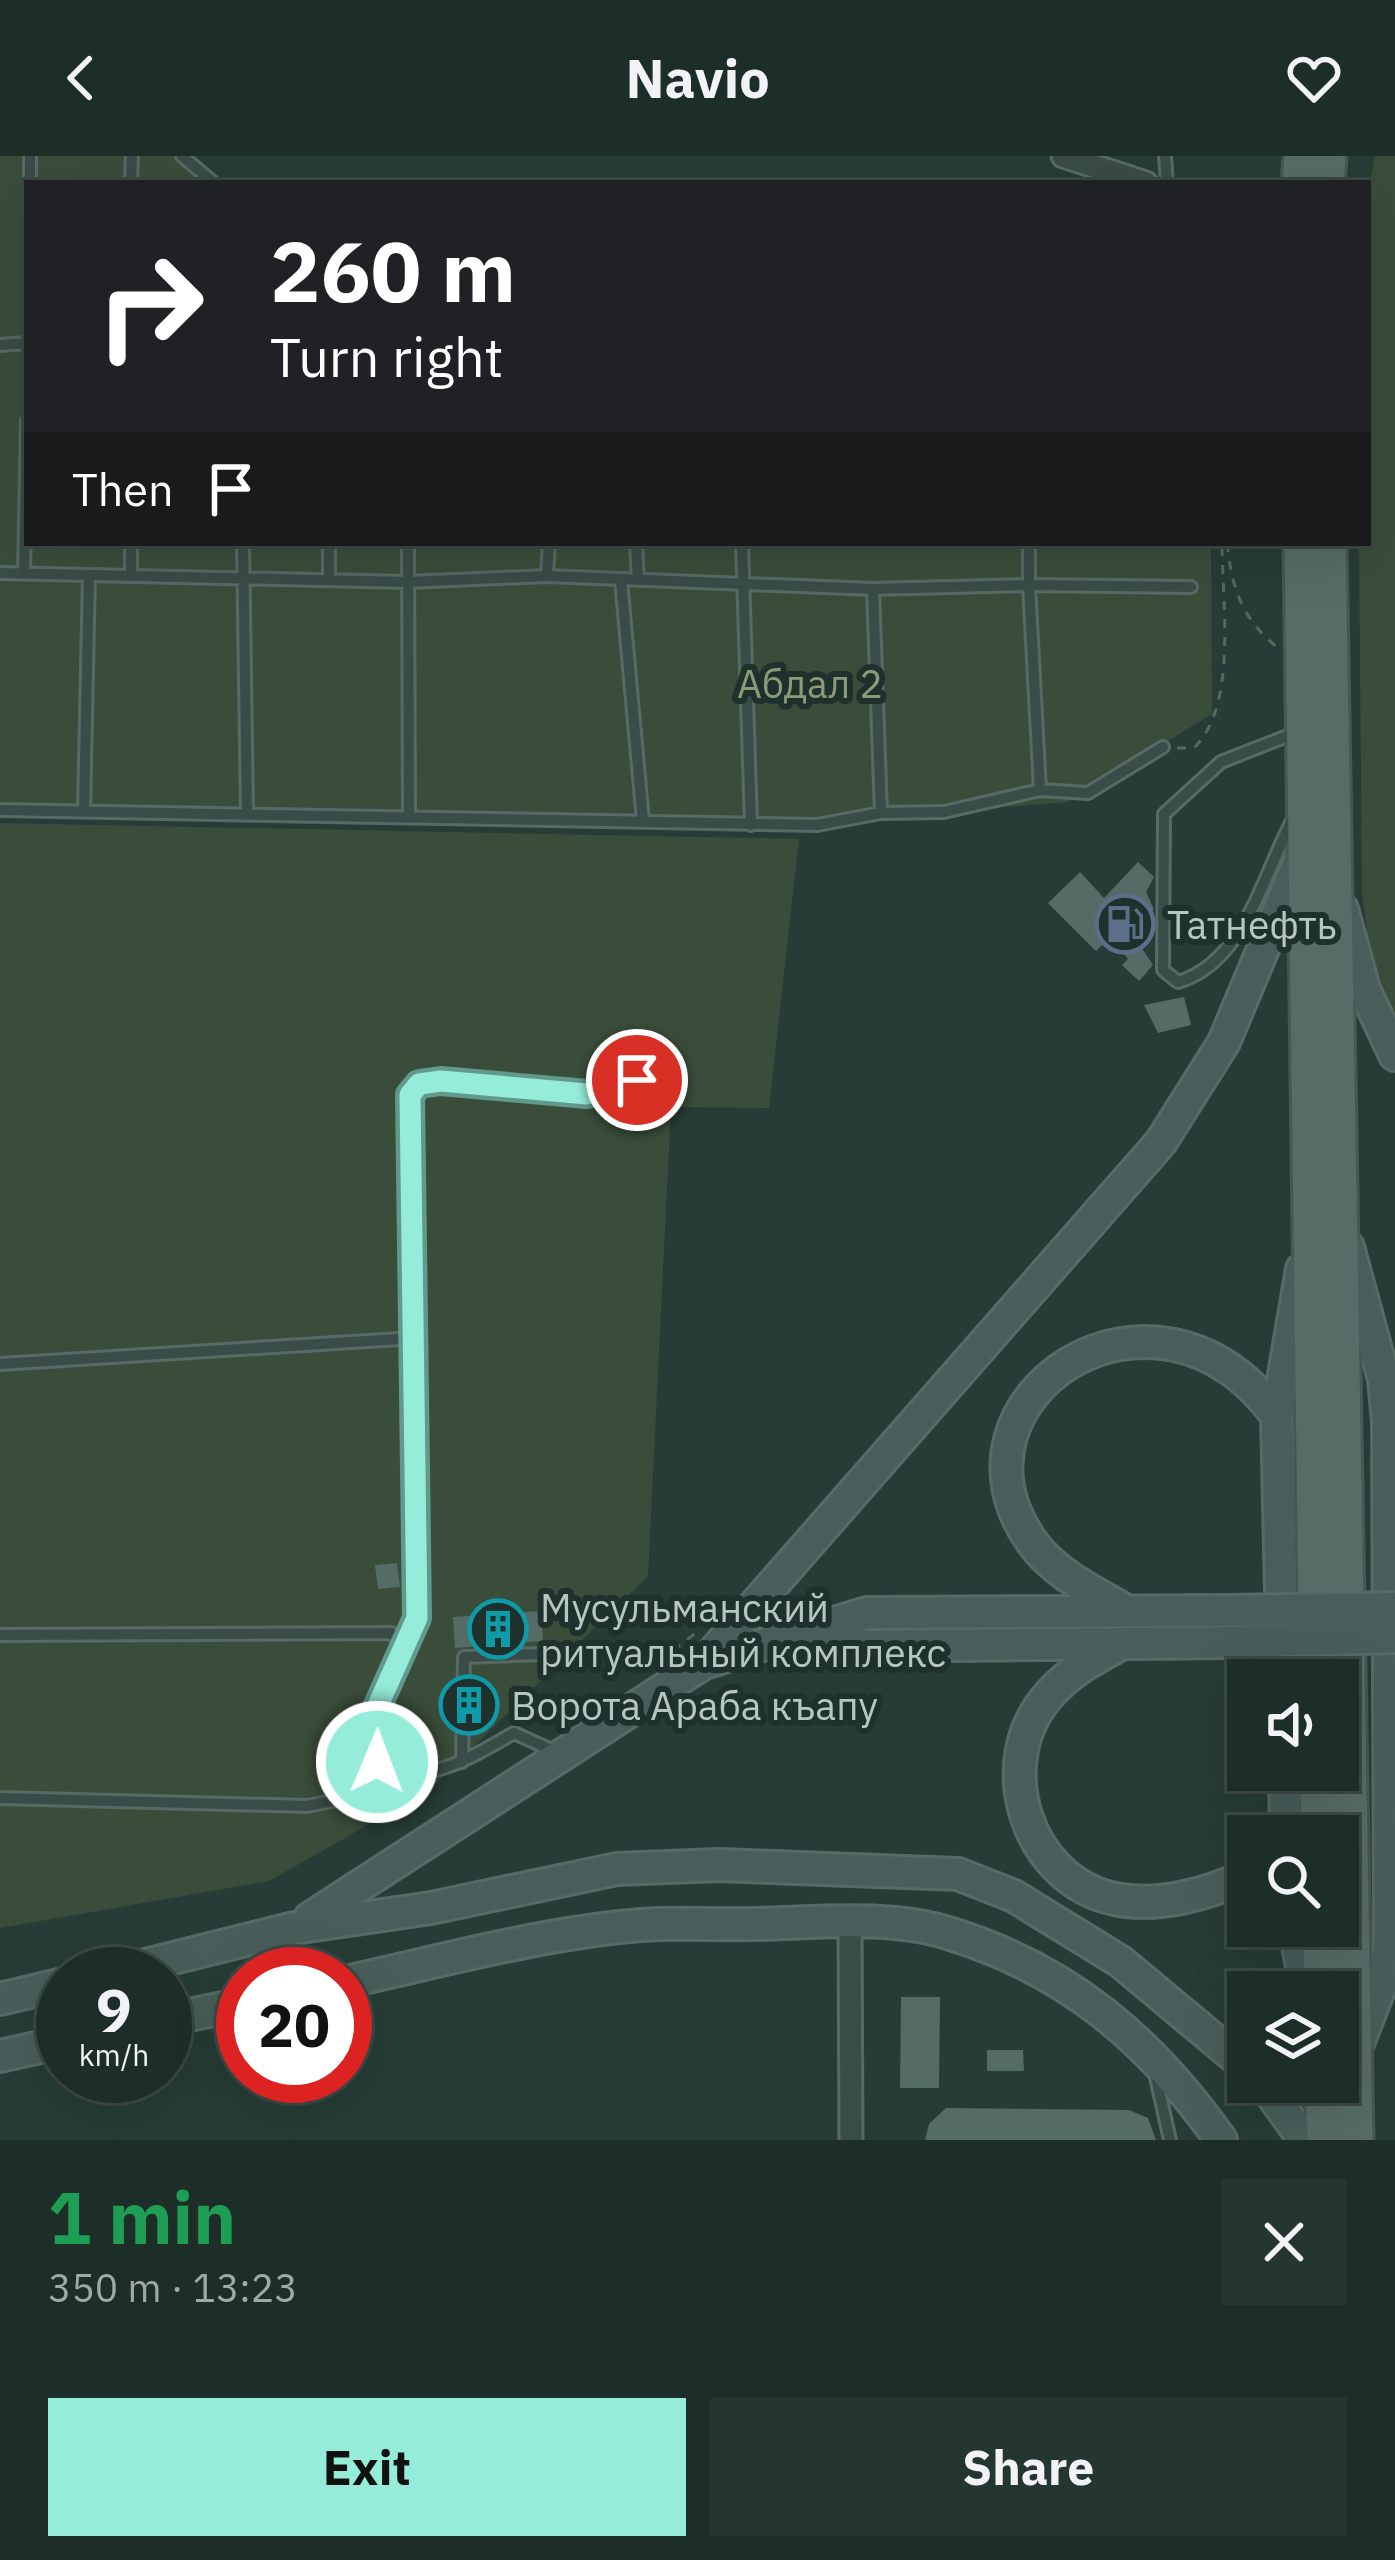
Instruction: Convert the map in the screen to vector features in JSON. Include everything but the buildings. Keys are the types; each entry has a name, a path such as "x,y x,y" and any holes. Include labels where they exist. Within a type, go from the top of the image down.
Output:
{"main road":[{"path":"1301,546 1316,1659"},
{"path":"1329,546 1353,1971"},
{"path":"294,1928 704,1663 760,1594 1084,1236 1161,1142 1224,1042 1302,856"},
{"path":"1334,881 1364,989 1395,1055"},
{"path":"1339,1212 1390,1365 1391,1986 1359,2042"},
{"path":"1282,1659 1276,1416 1309,1239"},
{"path":"1126,1610 1054,1566 1033,1544 1017,1514 1010,1481 1011,1447 1033,1393 1055,1370 1085,1353 1148,1342 1176,1345 1229,1364 1251,1381 1276,1416"},
{"path":"784,1640 870,1646 1124,1643 1395,1608"},
{"path":"704,1663 867,1613 1126,1610 1229,1626 1395,1637"},
{"path":"1124,1643 1077,1667 1029,1724 1020,1760 1020,1795 1034,1837 1053,1866 1110,1898 1141,1903 1179,1898 1227,1882"},
{"path":"192,1953 294,1928 653,1866 958,1874 1014,1896 1121,1962 1227,2050"},
{"path":"372,1977 620,1928 850,1922 950,1934 1054,1976 1150,2049 1221,2140"},
{"path":"0,1999 36,1990"},
{"path":"0,2056 36,2048"},
{"path":"1278,2103 1304,2140"},
{"path":"1323,2103 1324,2140"},
{"path":"1355,2103 1356,2140"}],"street":[{"path":"1063,156 1137,180"},
{"path":"850,1922 850,2140"}],"lane":[{"path":"182,156 210,180"},
{"path":"24,573 25,546"},
{"path":"131,546 131,575"},
{"path":"243,546 247,812"},
{"path":"328,580 329,546"},
{"path":"408,546 410,817"},
{"path":"547,576 549,546"},
{"path":"636,546 638,580"},
{"path":"742,546 751,826"},
{"path":"1029,546 1040,790"},
{"path":"0,573 244,574 409,581 547,576 873,589 1191,587"},
{"path":"84,812 89,574"},
{"path":"621,580 643,821"},
{"path":"873,589 881,813"},
{"path":"1303,730 1220,762 1164,814 1163,970 1178,982 1203,974 1233,943 1303,800"},
{"path":"0,810 817,825 881,813 944,812 1040,790 1088,793 1163,747"},
{"path":"565,1756 514,1733 433,1772 390,1770 377,1762 369,1737 417,1618 410,1095 419,1084 489,1082 587,1094 637,1080"},
{"path":"0,1364 415,1338"},
{"path":"0,1635 392,1633 404,1646"},
{"path":"462,1762 464,1657 540,1654"},
{"path":"0,1798 308,1806 358,1796 390,1770"},
{"path":"1150,2049 1170,2140"}],"path":[{"path":"1163,747 1194,748 1207,736 1222,703 1224,546"},
{"path":"1225,546 1238,602 1256,631 1303,669"},
{"path":"656,1664 710,1621"}],"green space":[{"name":"Абдал 2","path":"0,156 194,156 221,180 24,180 24,546 1211,546 1212,714 1068,802 817,822 0,812"},
{"path":"1375,156 1395,156 1395,1015 1370,954 1362,892 1359,546 1371,546 1370,180"},
{"path":"0,823 799,839 769,1108 671,1107 648,1576 428,1791 269,1881 0,1928"}],"place":[{"name":"Татнефть","path":"1125,924"},
{"name":"Мусульманский ритуальный комплекс","path":"498,1629"},
{"name":"Ворота Араба къапу","path":"469,1705"}],"route":[{"path":"377,1762 369,1737 371,1721 417,1618 410,1095 419,1084 441,1081 587,1094 637,1080"}]}
